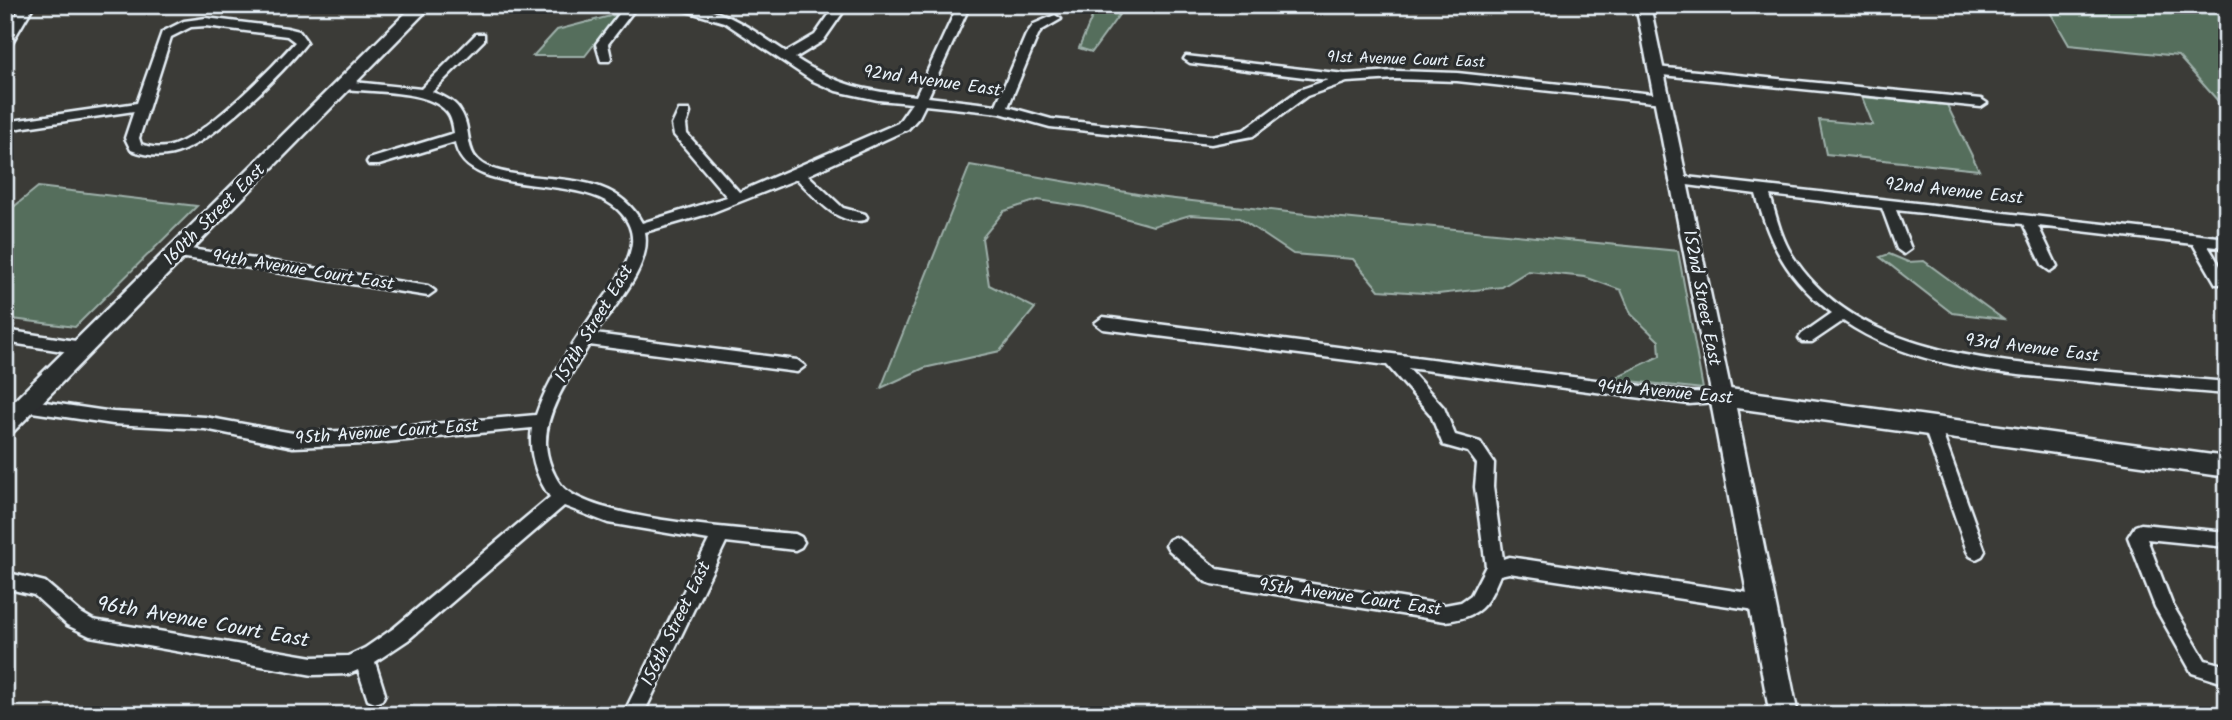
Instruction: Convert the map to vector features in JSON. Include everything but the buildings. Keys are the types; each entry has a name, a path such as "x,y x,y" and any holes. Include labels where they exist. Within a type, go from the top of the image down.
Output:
{"main road":[{"name":"160th Street East","path":"5,425 424,5"},
{"name":"94th Avenue East","path":"1722,397 2227,467"},
{"name":"152nd Street East","path":"1722,397 1784,715"}],"street":[{"path":"5,44 28,5"},
{"path":"605,58 603,44 632,5"},
{"name":"92nd Avenue East","path":"672,5 709,8 815,77 840,88 1001,109 1050,123 1211,141 1248,133 1303,93 1345,78"},
{"path":"786,58 819,38 842,5"},
{"path":"345,85 424,93 441,100 454,111 457,118 464,154 479,167 491,173 590,190 612,197 625,207 637,229 689,216 736,198 903,126 914,114 964,5"},
{"name":"152nd Street East","path":"1643,5 1676,180 1722,397"},
{"path":"1001,109 1032,35 1038,27 1055,19"},
{"path":"206,22 287,32 301,39 293,52 194,141 166,151 147,151 136,147 132,138 142,106 162,43 166,35 178,27 206,22"},
{"path":"424,93 480,37"},
{"name":"91st Avenue Court East","path":"1190,59 1345,78 1457,76 1662,99"},
{"path":"1656,71 1981,103"},
{"path":"5,125 142,106"},
{"path":"684,113 679,125 681,135 736,198"},
{"path":"374,162 459,136"},
{"path":"798,173 838,211 860,217"},
{"name":"92nd Avenue East","path":"1676,180 2227,243"},
{"name":"93rd Avenue East","path":"1762,190 1783,253 1812,289 1842,314 1890,339 1938,355 2018,370 2227,388"},
{"path":"1887,204 1904,249"},
{"path":"2028,220 2050,266"},
{"name":"157th Street East","path":"562,497 553,487 540,457 538,439 541,421 559,382 631,268 639,243 637,229"},
{"path":"2197,239 2221,280"},
{"name":"94th Avenue Court East","path":"178,251 428,291"},
{"path":"1807,338 1842,314"},
{"name":"94th Avenue East","path":"1103,323 1689,398 1722,397"},
{"path":"5,336 82,348"},
{"path":"587,339 797,366"},
{"path":"1392,361 1438,412 1449,440 1474,447 1486,463 1484,487 1495,568 1509,565 1762,603"},
{"name":"95th Avenue Court East","path":"25,405 123,419 205,423 293,440 388,436 541,421"},
{"path":"1932,427 1976,551"},
{"path":"375,694 364,659 401,634 562,497 596,511 624,518 795,542"},
{"path":"2227,540 2141,531 2137,537 2164,607 2199,667 2227,676"},
{"name":"156th Street East","path":"633,715 721,533"},
{"name":"95th Avenue Court East","path":"1175,545 1203,571 1230,581 1446,613 1466,610 1483,597 1495,568"},
{"name":"96th Avenue Court East","path":"5,580 39,588 74,619 90,628 313,666 335,667 364,659"}],"green space":[{"path":"1097,5 1126,5 1092,52 1079,48"},
{"path":"2046,5 2227,5 2227,111 2178,56 2069,45"},
{"path":"618,14 585,56 533,56 557,30"},
{"path":"1862,97 1947,105 1979,170 1826,154 1819,120 1873,125"},
{"path":"970,165 1149,196 1678,251 1703,389 1612,379 1660,356 1659,341 1631,314 1621,290 1585,277 1528,271 1502,287 1438,294 1379,290 1353,259 1293,254 1239,218 1190,215 1153,226 1085,207 1038,200 1004,211 982,238 989,285 1035,308 1000,351 924,368 881,388"},
{"path":"38,187 197,206 75,327 5,318 5,214"},
{"path":"1889,254 1908,262 1924,261 2003,319 1952,313 1880,257"}]}
